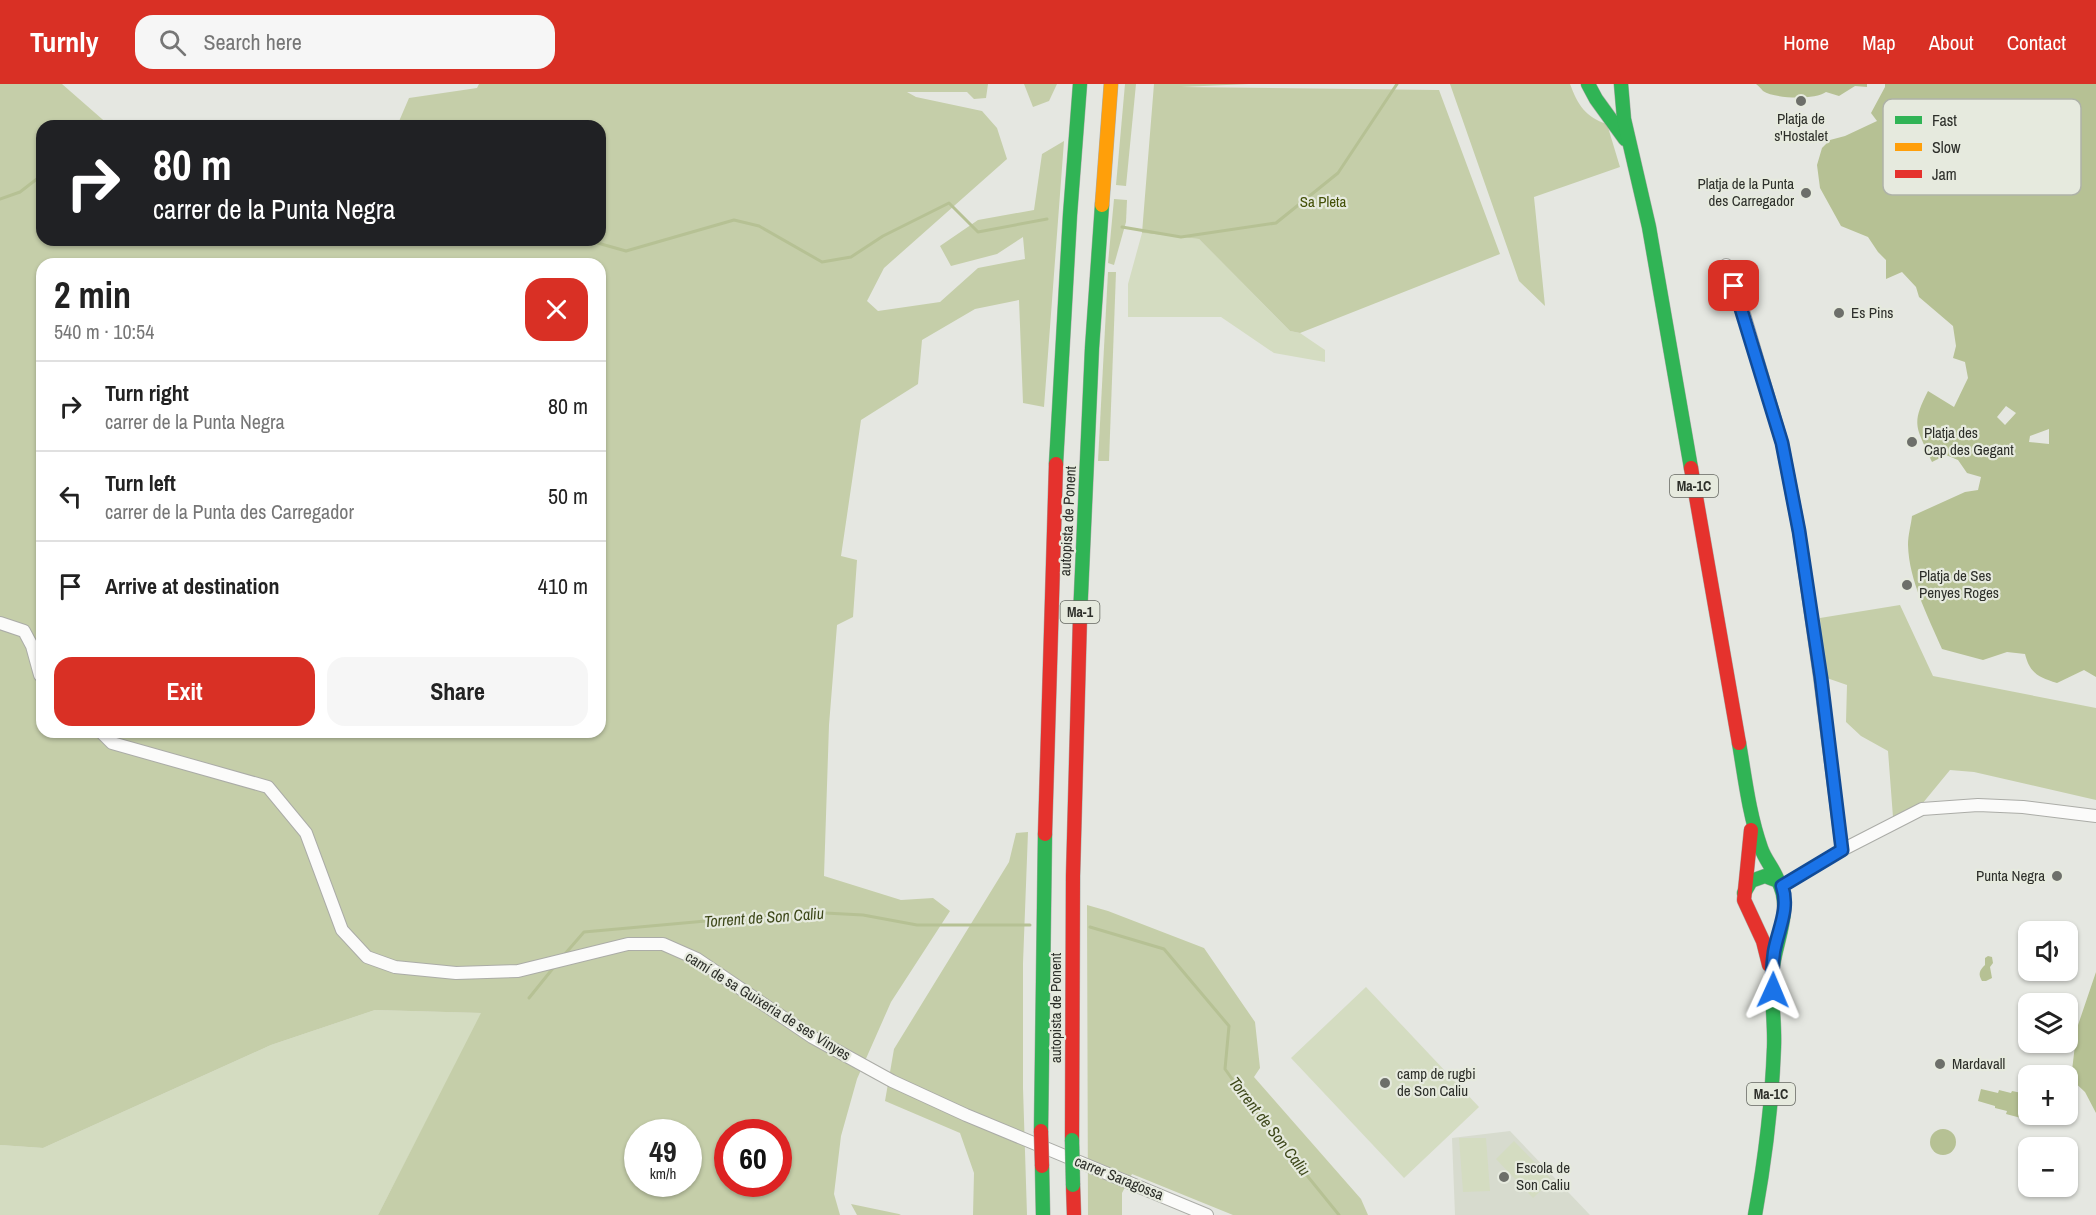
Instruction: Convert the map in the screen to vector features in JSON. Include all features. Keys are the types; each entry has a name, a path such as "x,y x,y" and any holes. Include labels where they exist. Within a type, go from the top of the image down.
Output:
{"main road":[{"name":"autopista de Ponent","path":"1043,1215 1041,1131 1044,841 1051,560 1062,336 1080,84"},
{"name":"autopista de Ponent","path":"1074,1215 1072,1140 1074,844 1080,618 1092,356 1111,84"},
{"name":"Ma-1C","path":"1589,84 1600,89 1616,84"},
{"name":"Ma-1C","path":"1589,84 1598,102 1614,122 1633,153"},
{"name":"Ma-1C","path":"1621,84 1624,119 1633,153 1659,286 1752,820 1762,852 1785,893 1783,922 1774,950 1772,972 1774,1045 1770,1105 1755,1215"},
{"name":"Ma-1C","path":"1752,820 1750,853 1744,876 1744,893 1746,907 1763,941 1772,972"},
{"path":"1744,893 1746,886 1757,877 1765,876 1780,883"},
{"path":"1746,907 1751,913 1763,918 1776,914 1784,903"}],"street":[{"path":"1726,265 1742,307 1782,443 1799,531 1821,678 1842,850"},
{"path":"0,623 24,631 36,660"},
{"name":"camí de sa Guixeria de ses Vinyes","path":"107,738 112,743 268,787 306,833 342,930 368,957 395,967 456,973 518,971 628,944 663,944 697,958 812,1037 892,1082 1030,1142"},
{"path":"1780,883 1923,809 1978,805 2023,807 2096,816"},
{"name":"carrer Saragossa","path":"1030,1142 1207,1215"}],"shaded area":[{"path":"1756,84 1867,84 1867,87 1855,86 1839,96 1826,92 1821,95 1795,98 1769,94"},
{"path":"1885,84 2096,84 2096,677 2084,670 2057,683 2036,674 2025,654 2007,652 1983,660 1942,649 1920,598 1909,558 1908,541 1912,516 1965,492 1978,490 1981,477 1967,473 1958,460 1946,455 1932,462 1919,433 1917,420 1928,391 1954,407 1968,378 1965,362 1953,358 1956,346 1953,326 1919,297 1916,287 1902,272 1886,279 1886,260 1868,237 1841,226 1820,188 1817,165 1822,148 1830,140 1845,136 1877,121 1871,113","holes":["2006,406 2016,413 2005,425 1997,417","2049,429 2049,444 2029,442 2030,436"]},
{"path":"1142,233 1199,239 1290,331 1300,333 1325,350 1325,362 1274,353 1221,317 1128,317 1128,284"},
{"path":"1992,957 1993,963 1990,967 1992,978 1982,981 1980,973 1985,965 1985,958"},
{"path":"2096,972 2096,1113 2085,1092 2078,1086 2078,1065 2073,1065 2074,1053 2078,1053 2078,1025"},
{"name":"camp de rugbi de Son Caliu","path":"1366,987 1479,1107 1404,1178 1291,1058"},
{"path":"375,1010 482,1013 378,1215 0,1215 0,1145 43,1148 271,1045"},
{"path":"1981,1089 1998,1093 1999,1090 2018,1092 2018,1117 2006,1114 2007,1111 1995,1108 1995,1106 1978,1101"},
{"path":"1943,1129 1952,1133 1956,1142 1952,1151 1943,1155 1934,1151 1930,1142 1934,1133"},
{"name":"Escola de Son Caliu","path":"1510,1131 1590,1215 1455,1215 1452,1138"},
{"path":"1459,1138 1486,1138 1490,1191 1463,1192"},
{"path":"1514,1141 1552,1180 1533,1198 1496,1159"}],"green space":[{"path":"0,84 62,84 103,120 36,120 36,246 606,246 606,120 400,120 409,98 477,88 479,84 988,84 986,98 974,99 967,92 907,92 916,97 982,111 997,128 1007,159 884,268 867,301 878,311 940,302 978,268 1025,259 1023,237 997,254 951,266 940,246 978,220 1034,210 1042,154 1064,141 1044,407 1023,403 1019,300 975,309 922,340 918,384 861,420 841,556 857,560 853,617 837,625 829,725 824,876 901,900 933,898 950,911 891,1002 857,1079 841,1136 834,1194 840,1215 378,1215 481,1013 375,1010 271,1045 43,1148 0,1145"},
{"path":"1024,84 1057,84 1049,101 1033,107"},
{"path":"1125,84 1136,84 1126,186 1116,185"},
{"name":"Sa Pleta","path":"1154,84 1249,84 1181,87 1439,90 1500,254 1300,333 1290,331 1199,239 1142,233"},
{"path":"1450,84 1570,84 1583,109 1593,118 1607,124 1620,167 1534,197 1545,306 1519,281"},
{"path":"1114,199 1127,200 1126,222 1114,265 1108,263"},
{"path":"1108,272 1116,272 1109,461 1098,461"},
{"path":"1900,605 1933,676 2096,708 2096,800 1974,772 1950,770 1922,804 1893,817 1888,751 1861,736 1846,722 1847,685 1824,677 1820,618"},
{"path":"1028,832 1023,963 1023,1088 1027,1215 973,1215 974,1173 960,1133 885,1101 894,1049 1009,862 1016,833"},
{"path":"1087,905 1204,948 1255,1022 1260,1068 1254,1077 1361,1199 1368,1215 1233,1215 1132,1174 1122,1193 1122,1215 1088,1215"},
{"path":"851,1204 899,1214 901,1215 857,1215"}],"waterway":[{"path":"1122,227 1181,237 1276,223 1338,173 1397,84"},
{"path":"0,199 20,192 36,180"},
{"path":"606,245 626,251 734,220 759,226 822,262 851,257 883,236 949,203 978,232 1047,219"},
{"name":"Torrent de Son Caliu","path":"564,955 584,932 806,912 863,915 917,925 1030,925"},
{"name":"Torrent de Son Caliu","path":"1090,927 1164,949 1229,1026 1225,1069 1254,1110 1339,1215"},
{"name":"Torrent de Son Caliu","path":"529,998 554,967"}],"traffic: fast":[{"path":"1056,464 1080,84"},
{"path":"1588,84 1625,139"},
{"path":"1621,84 1624,119 1649,227 1691,468"},
{"path":"1080,617 1092,348 1102,205"},
{"path":"1739,743 1753,822 1763,852 1778,881"},
{"path":"1041,1131 1045,834"},
{"path":"1744,893 1751,881 1765,876 1778,881 1784,903 1782,927 1773,962 1772,1090 1755,1215"},
{"path":"1072,1140 1073,1185"},
{"path":"1042,1166 1043,1215"}],"traffic: slow":[{"path":"1102,205 1111,84"}],"traffic: jam":[{"path":"1045,834 1056,464"},
{"path":"1691,468 1739,743"},
{"path":"1072,1140 1073,876 1080,617"},
{"path":"1751,830 1744,900 1763,941 1769,965"},
{"path":"1041,1131 1042,1166"},
{"path":"1073,1185 1074,1215"}],"place":[{"name":"Platja de s'Hostalet","path":"1801,101"},
{"name":"Platja de la Punta des Carregador","path":"1806,193"},
{"name":"Es Pins","path":"1839,313"},
{"name":"Platja des Cap des Gegant","path":"1912,442"},
{"name":"Platja de Ses Penyes Roges","path":"1907,585"},
{"name":"Punta Negra","path":"2057,876"},
{"name":"Mardavall","path":"1940,1064"},
{"name":"camp de rugbi de Son Caliu","path":"1385,1083"},
{"name":"Escola de Son Caliu","path":"1504,1177"}],"route":[{"path":"1734,286 1782,443 1799,531 1821,678 1842,850 1782,886 1785,893 1785,910 1774,950 1773,990"}]}
